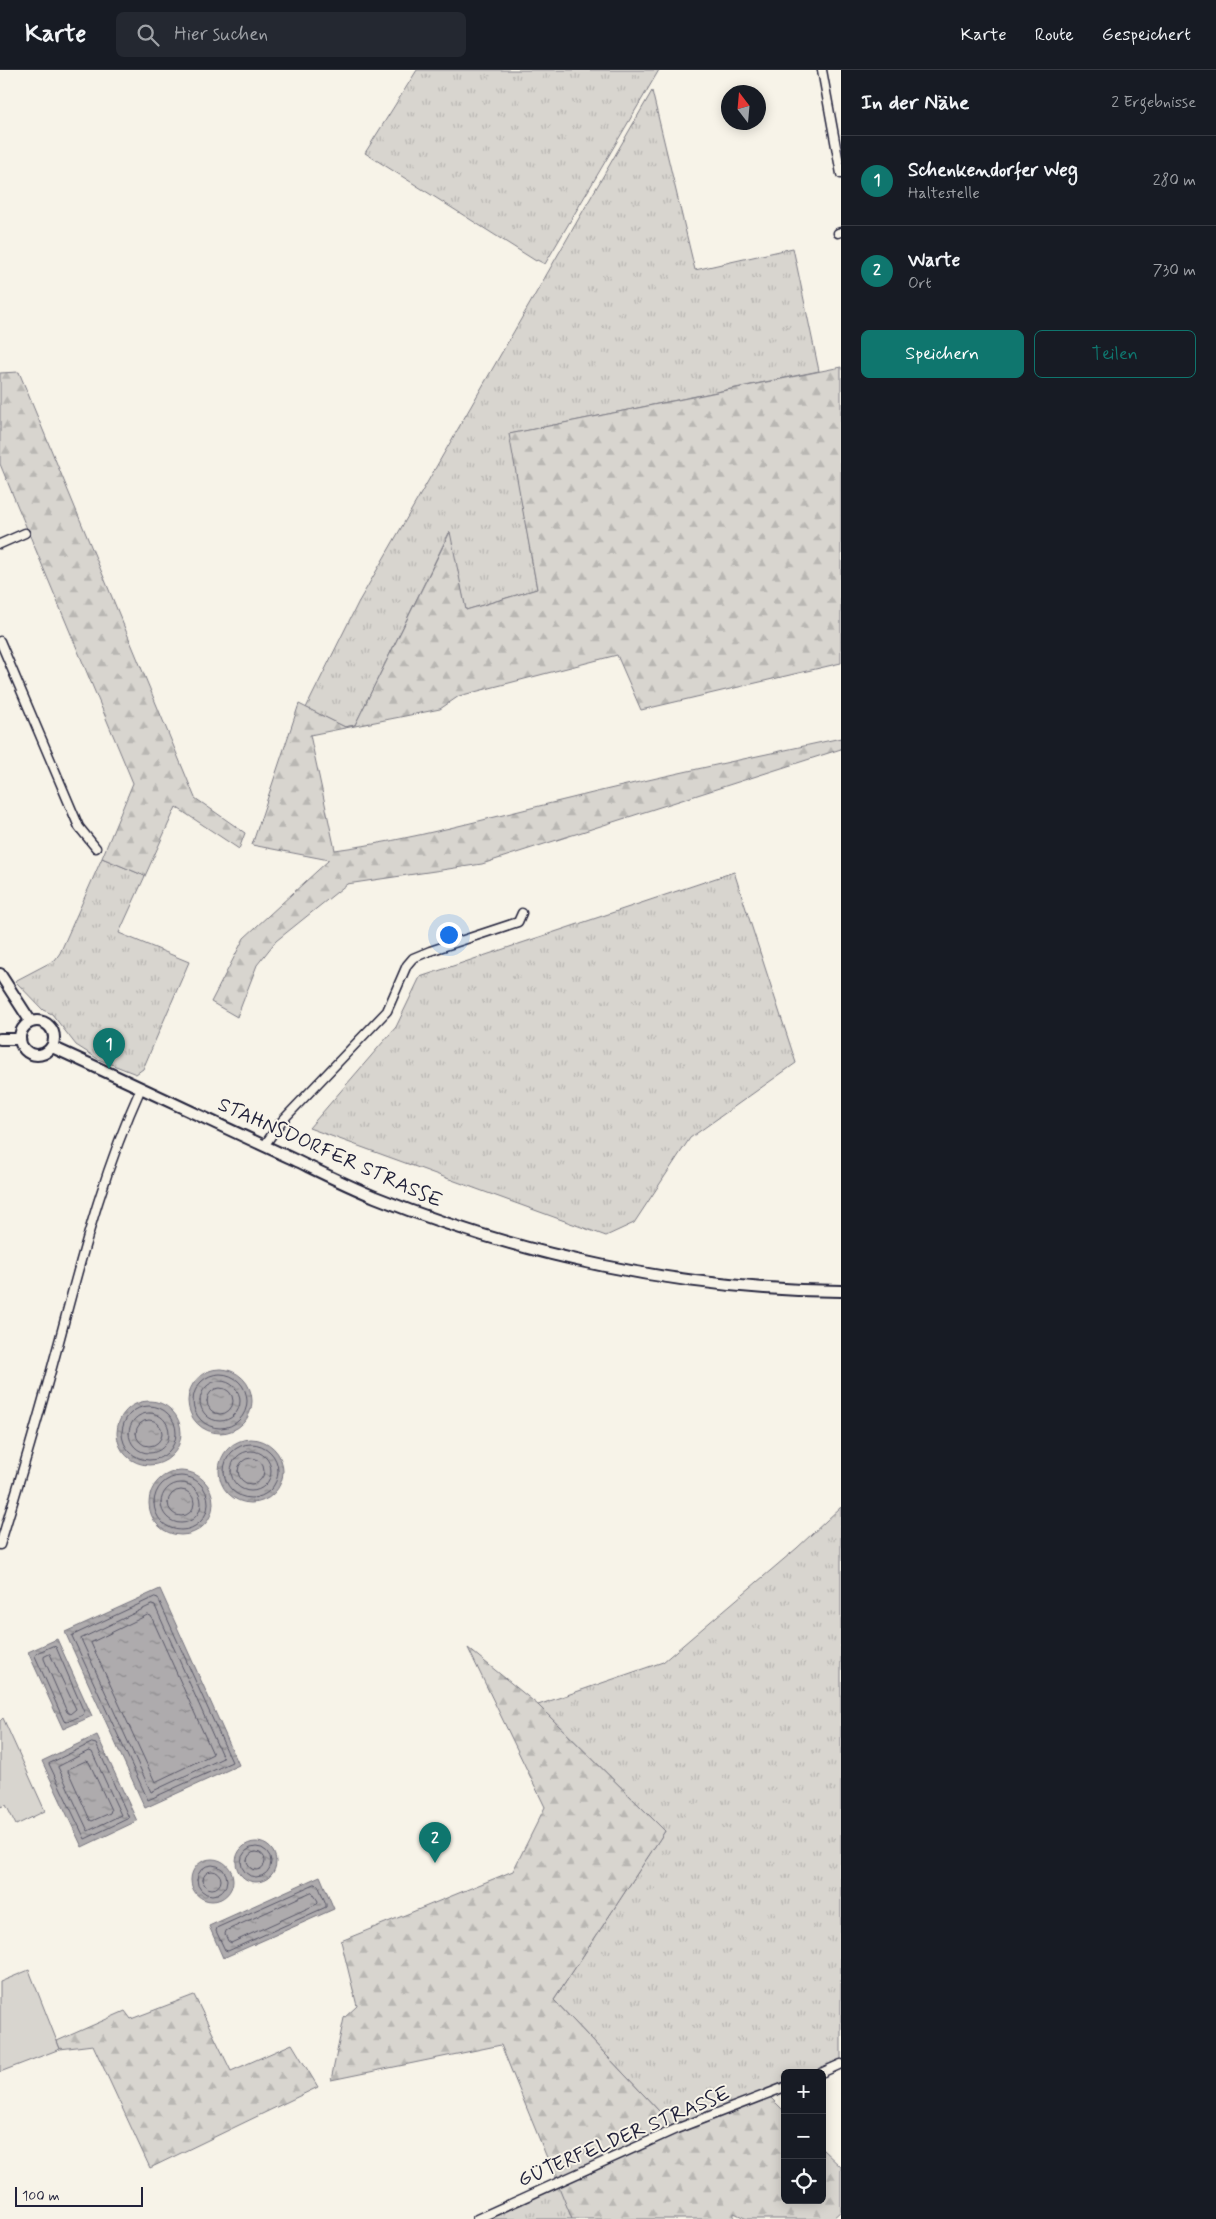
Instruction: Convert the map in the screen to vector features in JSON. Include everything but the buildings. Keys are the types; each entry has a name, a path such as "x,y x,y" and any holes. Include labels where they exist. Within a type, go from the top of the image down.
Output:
{"street":[{"path":"822,70 841,174"},
{"path":"0,544 25,533"},
{"path":"0,640 79,827 96,848"},
{"path":"264,1146 281,1122 387,1011 407,965 413,958 518,922 522,912"},
{"path":"0,974 31,1022"},
{"path":"42,1021 50,1027 54,1037 52,1047 45,1054 31,1054 23,1048 20,1039 23,1029 31,1022 42,1021"},
{"path":"0,1039 20,1039"},
{"name":"STAHNSDORFER STRASSE","path":"52,1047 374,1196 428,1217 486,1236 597,1264 690,1280 758,1287 841,1291"},
{"path":"0,1545 62,1329 83,1248 105,1180 141,1088"},
{"path":"826,2071 841,2064"},
{"name":"GÜTERFELDER STRASSE","path":"477,2219 676,2129 781,2090"}],"green space":[{"path":"417,70 659,70 545,264 536,261 365,153"},
{"path":"652,91 695,270 793,248 819,371 510,434 537,589 466,610 449,533 355,725 345,727 306,708 358,603"},
{"path":"841,367 841,663 641,710 617,655 459,696 440,709 310,735 335,850 421,835 633,783 841,738 841,749 482,864 347,884 276,941 257,965 237,1017 211,1002 244,938 329,860 252,845 299,704 345,727 355,725 450,532 466,610 537,589 509,434"},
{"path":"19,372 195,798 245,833 239,849 176,807 145,876 102,858 133,783 0,464 0,373"},
{"path":"102,858 145,876 119,933 189,962 143,1069 136,1074 98,1059 76,1045 52,1014 43,1010 15,981 55,960 60,953"},
{"path":"734,872 796,1063 690,1138 634,1223 606,1236 309,1128 396,1027 420,977"},
{"path":"841,1507 841,2064 826,2071 826,2069 781,2069 781,2089 676,2129 554,2000 665,1831 538,1705 663,1662 797,1548"},
{"path":"468,1648 538,1705 665,1831 554,2000 676,2129 767,2094 781,2108 781,2204 826,2204 826,2153 841,2167 841,2211 832,2219 747,2219 734,2213 734,2219 572,2219 501,2045 331,2080 344,2018 357,2006 341,1941 513,1871 545,1807"},
{"path":"3,1718 45,1811 16,1825 6,1805 0,1807 0,1721"},
{"path":"29,1970 60,2049 0,2072 0,1982"},
{"path":"194,1995 231,2071 292,2044 318,2087 150,2168 93,2045 60,2049 57,2041 125,2011 131,2019"},
{"path":"558,2183 572,2219 479,2219"}],"water":[{"path":"220,1369 238,1375 246,1383 252,1401 246,1419 238,1427 220,1433 202,1427 194,1419 188,1401 194,1383 202,1375"},
{"path":"149,1401 167,1407 175,1415 181,1433 175,1451 167,1459 149,1465 131,1459 123,1451 117,1433 123,1415 131,1407"},
{"path":"251,1439 269,1445 277,1453 283,1471 277,1489 269,1497 251,1503 233,1497 225,1489 219,1471 225,1453 233,1445"},
{"path":"181,1471 199,1477 207,1485 213,1503 207,1521 199,1529 181,1535 163,1529 155,1521 149,1503 155,1485 163,1477"},
{"path":"160,1589 239,1765 145,1808 65,1632"},
{"path":"57,1639 92,1716 63,1729 28,1652"},
{"path":"97,1735 137,1821 82,1847 42,1761"},
{"path":"260,1842 267,1845 273,1851 276,1862 275,1870 267,1879 260,1882 252,1882 245,1879 237,1870 236,1858 239,1851 248,1843"},
{"path":"212,1859 220,1861 229,1869 233,1880 231,1888 223,1897 212,1901 204,1899 195,1891 191,1880 193,1872 201,1863"},
{"path":"320,1876 334,1909 223,1958 209,1926"}],"place":[{"name":"Schenkendorfer Weg","path":"109,1069"},
{"name":"Warte","path":"435,1863"}]}
